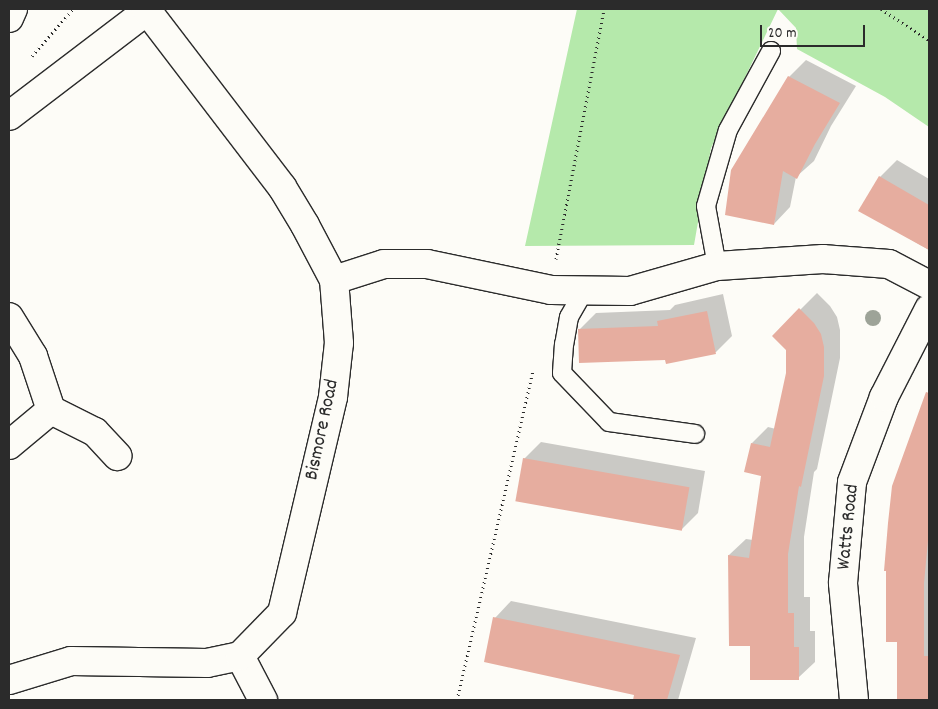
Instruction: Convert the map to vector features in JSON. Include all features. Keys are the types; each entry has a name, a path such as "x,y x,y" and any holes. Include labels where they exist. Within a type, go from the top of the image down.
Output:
{"street":[{"path":"9,18 13,9"},
{"path":"9,116 147,10"},
{"name":"Bismore Road","path":"147,10 282,187 305,225 334,280 339,343 333,397 282,613 240,656"},
{"path":"334,280 384,264 427,264 551,290 630,291 716,266 823,259 889,264 929,285"},
{"name":"Watts Road","path":"854,700 842,583 852,482 884,397 929,309"},
{"path":"9,317 33,356 51,410 95,432 117,456"},
{"path":"9,445 51,410"},
{"path":"9,680 71,662 207,663 240,656 263,700"}],"lane":[{"path":"716,266 706,206 728,130 771,51"},
{"path":"584,291 569,317 564,344 562,373 609,422 695,434"}],"path":[{"path":"27,61 73,9"},
{"path":"881,9 929,40"}],"green space":[{"path":"577,9 778,9 711,148 694,245 525,246"},
{"path":"778,9 929,9 929,127 885,97 797,49 796,28"}],"building":[{"path":"788,76 840,103 815,144 797,179 783,171 774,225 725,215 731,170"},
{"path":"879,176 929,205 929,250 858,211"},
{"path":"799,308 814,323 821,334 824,347 824,376 801,487 799,486 788,554 788,613 794,613 794,647 799,647 799,680 750,680 750,646 729,646 728,555 749,558 761,476 744,472 751,443 770,447 786,373 786,350 772,336"},
{"path":"707,311 716,354 666,364 665,360 579,363 578,329 658,326 657,321"},
{"path":"926,392 929,393 929,530 924,583 924,656 929,656 929,700 897,700 897,642 886,642 886,571 884,571 888,523 892,486"},
{"path":"523,458 689,487 682,531 515,501"},
{"path":"493,617 680,655 667,700 633,700 634,695 484,662"}]}
